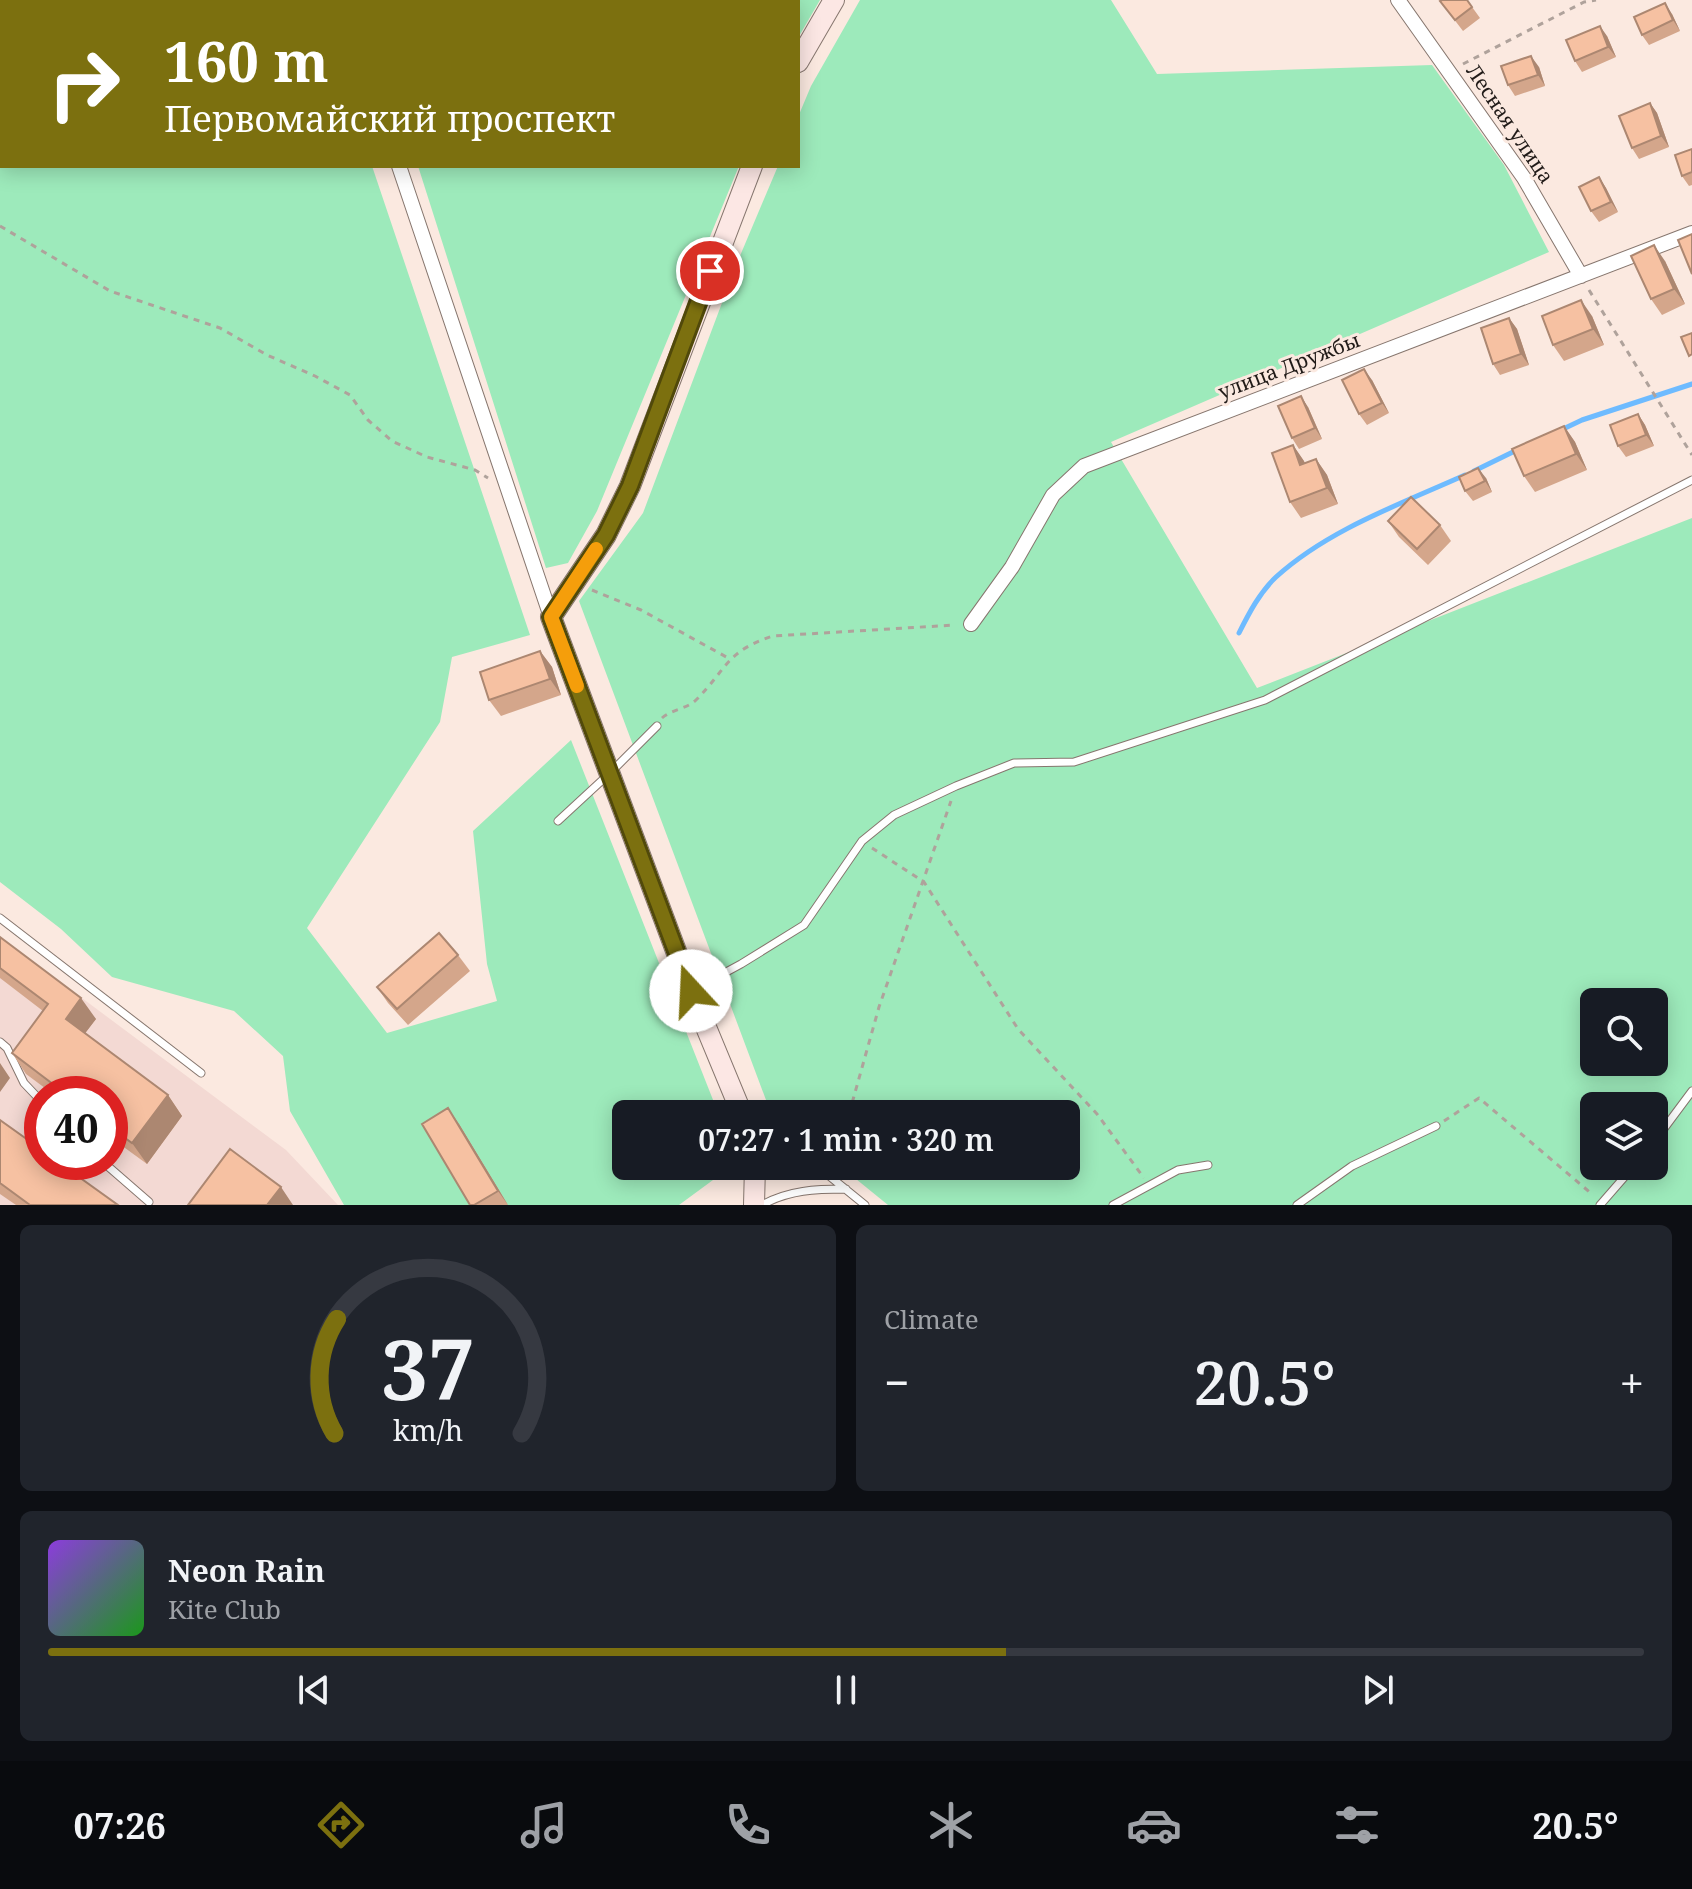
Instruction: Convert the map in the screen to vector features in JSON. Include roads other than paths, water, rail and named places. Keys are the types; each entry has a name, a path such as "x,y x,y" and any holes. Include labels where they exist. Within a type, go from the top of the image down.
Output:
{"street":[{"path":"800,59 834,0"},
{"name":"Лесная улица","path":"1398,0 1524,178 1581,276"},
{"path":"400,168 551,617 691,991 738,1100"},
{"path":"551,617 606,535 630,486 751,168"},
{"name":"улица Дружбы","path":"971,624 1012,567 1053,495 1084,466 1692,233"},
{"path":"754,1205 755,1180"}],"lane":[{"path":"691,991 804,925 862,841 894,815 1014,763 1074,762 1265,700 1692,480"},
{"path":"558,821 657,726"},
{"path":"0,918 201,1073"},
{"path":"0,1042 7,1048 24,1083"},
{"path":"1668,1123 1692,1091"},
{"path":"1297,1205 1352,1166 1436,1126"},
{"path":"1113,1205 1178,1170 1208,1165"},
{"path":"124,1180 149,1202"},
{"path":"835,1180 865,1205"},
{"path":"1601,1204 1622,1180"},
{"path":"762,1205 776,1197 809,1189 846,1189"}],"waterway":[{"path":"1561,430 1582,420 1692,384"},
{"path":"1474,471 1519,449"},
{"path":"1239,633 1265,589 1297,560 1342,531 1465,475"}]}
